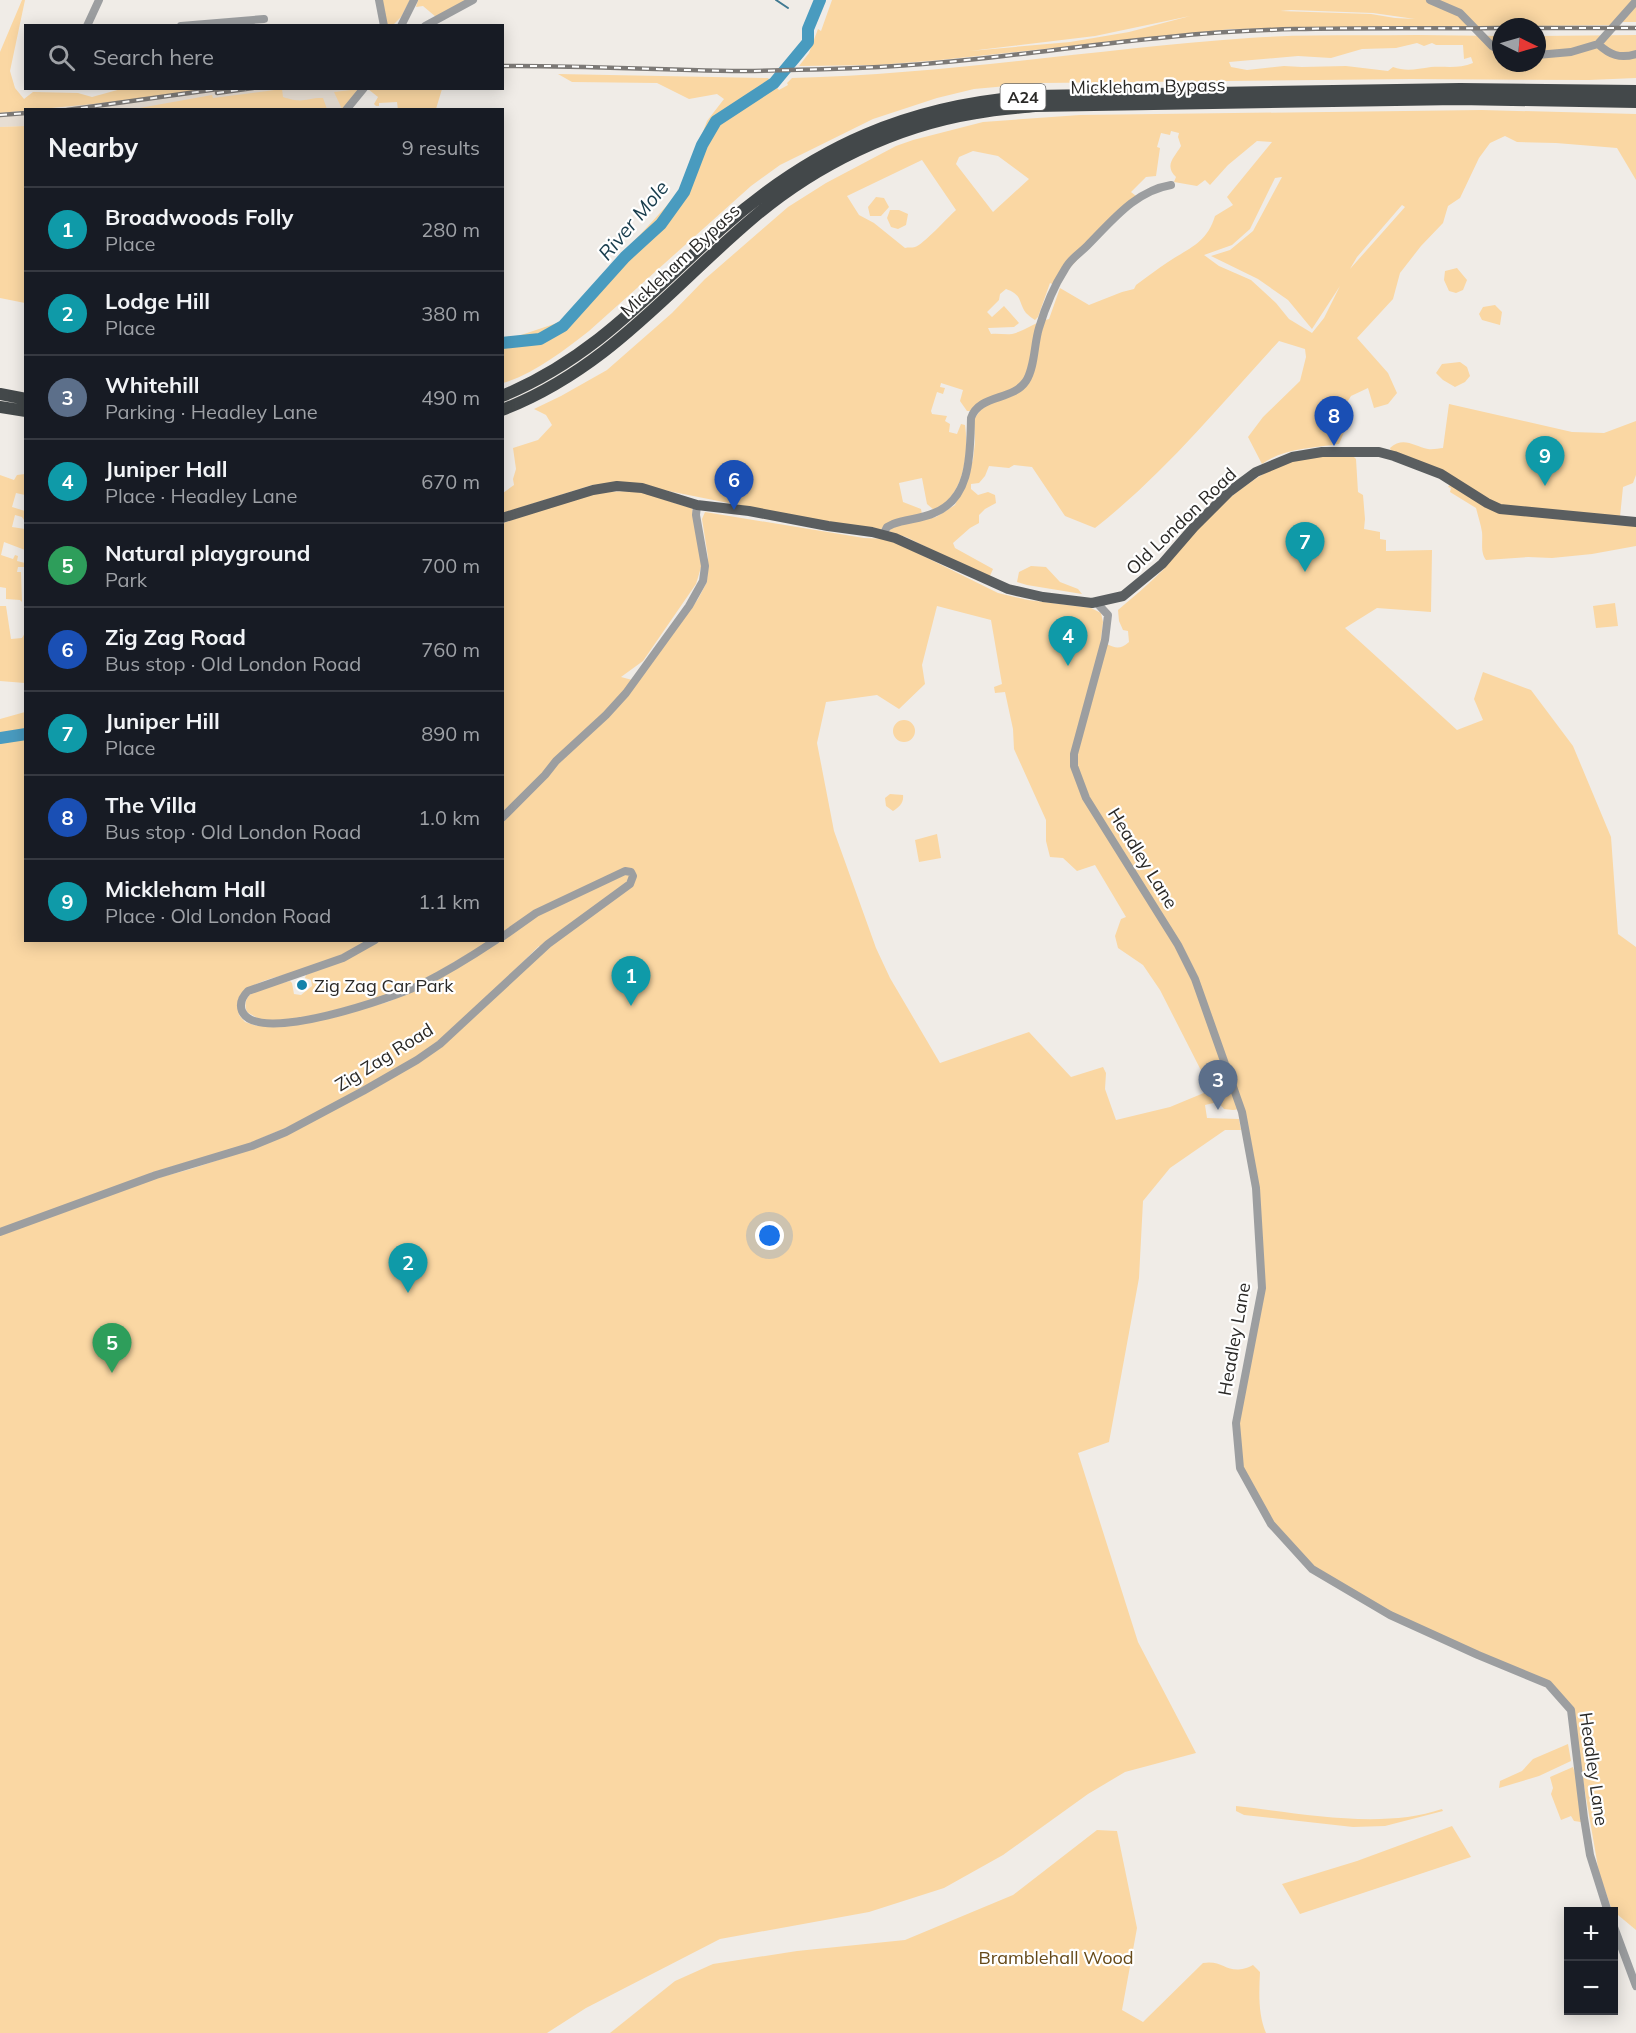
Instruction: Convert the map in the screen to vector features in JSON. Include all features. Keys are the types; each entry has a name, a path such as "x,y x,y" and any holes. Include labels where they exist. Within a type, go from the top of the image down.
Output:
{"highway":[{"name":"Mickleham Bypass","path":"504,395 562,366 597,341 723,227 767,190 796,170 846,142 942,108 1000,98 1044,96 1460,89 1636,91"},
{"name":"Mickleham Bypass","path":"504,409 559,383 604,353 753,218 789,190 827,166 857,151 887,138 933,123 977,112 1035,106 1458,99 1636,102"},
{"path":"0,394 24,399"},
{"path":"0,407 24,411"}],"main road":[{"name":"Old London Road","path":"504,517 593,490 617,486 642,488 697,505 749,511 884,535 1008,589 1042,597 1096,602 1123,597 1140,584 1162,564 1194,526 1229,492 1244,481 1276,462 1307,454 1379,452 1441,474 1487,504 1500,509 1636,522"}],"street":[{"path":"88,24 99,0"},
{"path":"379,0 384,24"},
{"path":"402,24 414,0"},
{"path":"429,24 473,0"},
{"path":"1430,0 1460,13 1492,46"},
{"path":"1546,54 1571,52 1598,44 1636,2"},
{"path":"205,24 264,19"},
{"path":"1598,44 1607,53 1620,57 1636,54"},
{"path":"348,108 362,90"},
{"path":"884,535 887,527 893,524 934,514 953,501 964,481 970,456 973,413 981,404 1018,389 1026,381 1040,325 1063,270 1131,203 1156,187 1171,185"},
{"path":"504,816 573,744 606,715 659,648 693,599 703,581 705,566 696,515 697,505"},
{"name":"Headley Lane","path":"1096,602 1108,615 1105,640 1074,754 1074,766 1086,798 1178,945 1195,980 1241,1108 1256,1188 1262,1288 1236,1423 1240,1468 1271,1524 1312,1569 1390,1615 1548,1684 1571,1710 1590,1855 1607,1907"},
{"name":"Zig Zag Road","path":"0,1232 119,1188 252,1146 286,1132 373,1085 440,1044 541,950 630,884 633,876 631,872 625,871 536,913 504,936"},
{"path":"371,942 343,958 248,991 242,999 243,1014 247,1019 257,1023 278,1023 317,1018 372,1004 421,984 493,942"},
{"path":"1618,1938 1636,1986"}],"shaded area":[{"path":"203,90 359,90 343,108 58,108"},
{"path":"24,111 24,126 0,127 0,113"}],"green space":[{"path":"22,0 25,0 10,71 15,88 24,99 33,92 78,93 92,97 117,90 203,90 93,104 24,108 24,111 0,113 0,52"},
{"path":"382,0 410,0 401,17 394,24 387,24"},
{"path":"418,0 467,0 436,17 423,6 416,7"},
{"path":"832,0 1636,0 1636,22 1622,22 1619,25 1546,26 1546,18 1492,18 1492,26 1231,29 940,60 878,65 799,66 809,53 818,29 821,31","holes":["1280,11 1373,13 1415,19 1371,14","1190,16 1129,32 1070,42 970,51 1095,36"]},
{"path":"1636,35 1636,78 1042,83 974,89 937,98 873,119 780,165 751,186 589,331 537,368 504,383 504,337 512,338 560,322 682,189 707,121 724,99 717,94 689,99 657,83 572,82 558,74 768,78 779,90 788,85 787,83 792,78 907,72 1249,38 1492,36 1492,72 1546,72 1546,36","holes":["1417,43 1424,46 1432,43 1463,45 1464,59 1471,57 1473,63 1458,67 1412,70 1393,67 1388,71 1346,66 1284,66 1247,70 1231,67 1229,62 1298,56 1331,58 1362,49 1396,48"]},
{"path":"282,90 283,97 290,99 323,98 327,108 140,108 212,95 213,98"},
{"path":"351,90 359,90 343,108 334,92"},
{"path":"369,90 441,90 436,108 398,108 397,102 379,103 379,106 376,106 374,104 378,97"},
{"path":"1482,110 1636,114 1636,180 1617,148 1517,142 1505,136 1490,143 1479,158 1460,198 1448,206 1443,223 1400,273 1393,299 1357,338 1388,373 1397,393 1388,404 1374,408 1368,388 1351,396 1346,404 1336,409 1345,430 1339,444 1289,452 1262,464 1248,437 1263,417 1300,381 1306,357 1305,349 1279,341 1168,462 1095,528 1065,516 1032,467 989,466 979,483 971,484 971,489 978,495 988,492 995,495 996,503 985,509 979,515 979,523 953,543 955,548 993,569 989,578 906,537 889,532 892,526 936,517 955,505 973,460 974,419 980,411 967,411 960,401 963,390 941,383 940,387 945,388 943,394 937,392 932,414 947,416 945,421 950,424 949,432 957,434 961,424 965,425 965,461 958,485 944,504 934,510 927,504 922,478 899,483 903,502 921,509 922,515 888,523 880,530 819,521 628,483 592,485 504,513 504,492 514,485 516,469 513,448 538,440 552,425 546,415 534,409 607,370 672,313 705,279 788,207 826,183 896,146 983,122 1080,115","holes":["1171,131 1179,133 1181,146 1170,165 1176,177 1174,182 1197,186 1205,180 1210,185 1228,165 1257,141 1272,142 1227,197 1233,205 1215,216 1212,225 1202,239 1152,273 1134,289 1089,305 1060,288 1049,319 1012,334 991,334 988,328 1014,327 1019,323 1004,306 992,317 987,312 1006,289 1018,296 1028,315 1035,320 1038,317 1050,283 1054,285 1136,196 1131,192 1146,177 1156,176 1160,148 1157,147 1161,133 1170,135","973,151 998,156 1029,179 993,212 956,164 959,157","922,160 956,210 919,245 905,248 874,223 859,215 847,196","1282,177 1253,231 1230,250 1211,256 1258,279 1288,300 1312,329 1340,286 1324,318 1312,333 1289,319 1276,303 1251,280 1219,266 1204,255 1232,245 1250,229 1275,178","1402,205 1405,207 1350,269 1357,257"]},
{"path":"24,126 24,303 0,298 0,127"},
{"path":"876,197 884,198 889,207 881,216 870,216 868,207"},
{"path":"890,210 899,210 908,214 906,225 898,229 891,227 887,218"},
{"path":"1457,268 1467,280 1463,290 1456,293 1449,291 1444,280 1445,271"},
{"path":"1495,305 1502,312 1500,325 1482,320 1479,314 1483,307"},
{"path":"1460,362 1467,367 1470,376 1465,382 1455,387 1436,373 1442,364"},
{"path":"1449,404 1572,432 1604,433 1636,421 1636,475 1633,483 1623,487 1620,517 1501,506 1391,451 1390,448 1395,444 1404,442 1428,449 1443,448"},
{"path":"1310,456 1353,456 1356,459 1358,492 1363,495 1364,529 1380,532 1380,539 1386,540 1386,551 1432,550 1431,612 1377,608 1345,628 1457,730 1483,720 1474,699 1483,672 1531,690 1573,746 1611,837 1618,934 1636,947 1636,1930 1618,1915 1618,1907 1611,1907 1599,1873 1571,1710 1548,1684 1390,1615 1312,1569 1271,1524 1240,1468 1236,1423 1262,1288 1256,1188 1241,1109 1224,1109 1218,1102 1205,1105 1207,1118 1239,1119 1241,1130 1225,1130 1170,1168 1143,1201 1139,1278 1109,1442 1078,1453 1138,1642 1196,1753 1125,1772 1088,1794 1003,1855 944,1888 869,1912 720,1939 586,2008 547,2033 0,2033 0,719 24,712 24,942 366,942 314,967 252,986 238,999 239,1015 245,1022 257,1026 307,1023 388,1002 424,986 499,942 504,942 504,939 524,925 520,922 504,932 504,523 569,500 620,491 645,493 692,508 702,564 696,584 643,661 621,677 636,681 698,599 707,582 708,557 702,519 705,512 864,538 889,539 998,593 1028,600 1091,608 1101,613 1103,622 1100,647 1070,765 1084,799 1180,953 1197,988 1206,1014 1210,1013 1201,988 1179,944 1087,797 1077,766 1076,755 1107,644 1118,648 1129,642 1128,631 1123,630 1119,621 1118,610 1163,570 1215,511 1259,476 1292,461","holes":["937,606 991,620 1002,684 994,687 995,693 1005,692 1013,729 1014,749 1046,820 1046,841 1050,857 1063,858 1077,871 1095,865 1126,917 1121,919 1115,936 1118,948 1143,965 1160,990 1211,1090 1170,1107 1116,1120 1105,1089 1106,1073 1103,1067 1071,1077 1029,1032 940,1063 890,978 876,948 834,831 817,743 826,702 877,695 899,709 925,684 922,665","539,946 542,949 507,986 433,1051 369,1090 258,1145 206,1164 152,1179 150,1173 243,1146 290,1126 413,1059 436,1043 481,1003"]},
{"path":"24,474 24,495 16,493 12,507 24,511 24,520 15,515 12,527 24,529 24,550 4,542 1,555 13,559 15,555 18,556 17,561 24,563 24,567 18,567 17,572 21,572 22,602 6,599 6,588 0,587 0,475 14,480 17,475"},
{"path":"1451,483 1487,506 1611,525 1636,526 1636,546 1552,558 1486,560 1483,554 1482,532 1476,508 1450,492 1451,488 1448,487"},
{"path":"1031,566 1046,567 1060,582 1078,589 1082,594 1017,582 1019,572"},
{"path":"1615,603 1618,626 1596,628 1593,606"},
{"path":"0,606 6,606 11,639 22,638 24,635 24,683 0,681"},
{"path":"904,720 914,727 915,731 908,741 904,742 894,735 893,731 900,721"},
{"path":"890,794 903,795 901,804 893,811 886,806 885,798"},
{"path":"937,834 941,858 919,862 915,840"},
{"path":"377,942 488,942 434,974 385,997 296,1020 264,1022 247,1012 248,998 259,989 290,981 294,994 301,995 312,986 311,980 305,978 306,975 351,957"},
{"path":"1568,1744 1571,1761 1539,1776 1499,1788 1500,1781 1522,1771 1533,1759"},
{"path":"1573,1767 1581,1822 1574,1821 1571,1816 1561,1820 1551,1794 1553,1788 1550,1777"},
{"path":"1236,1806 1313,1816 1367,1819 1418,1815 1442,1809 1443,1811 1385,1826 1353,1827 1244,1815 1236,1811"},
{"path":"1452,1826 1471,1857 1300,1914 1282,1884 1357,1861"},
{"name":"Bramblehall Wood","path":"1097,1830 1117,1831 1137,1928 1122,2010 1143,2022 1203,1963 1217,1963 1238,1970 1253,1965 1260,1972 1260,2011 1266,2033 610,2033 675,1981 713,1964 797,1951 905,1940 1013,1895"}],"waterway":[{"path":"776,0 788,8"},
{"name":"River Mole","path":"504,343 540,339 563,326 625,257 661,224 684,192 702,145 716,121 774,83 808,42 808,29 820,0"},
{"name":"River Mole","path":"0,738 24,734"}],"railway":[{"path":"504,66 754,71 848,68 916,65 1210,33 1335,28 1492,28"},
{"path":"1546,28 1636,28"},
{"path":"81,108 211,90"},
{"path":"217,93 239,90"},
{"path":"0,115 24,113"}],"place":[{"name":"The Villa","path":"1334,446"},
{"name":"Mickleham Hall","path":"1545,486"},
{"name":"Zig Zag Road","path":"734,510"},
{"name":"Juniper Hill","path":"1305,572"},
{"name":"Juniper Hall","path":"1068,666"},
{"name":"Zig Zag Car Park","path":"302,985"},
{"name":"Broadwoods Folly","path":"631,1006"},
{"name":"Whitehill","path":"1218,1110"},
{"name":"Lodge Hill","path":"408,1293"},
{"name":"Natural playground","path":"112,1373"}]}
